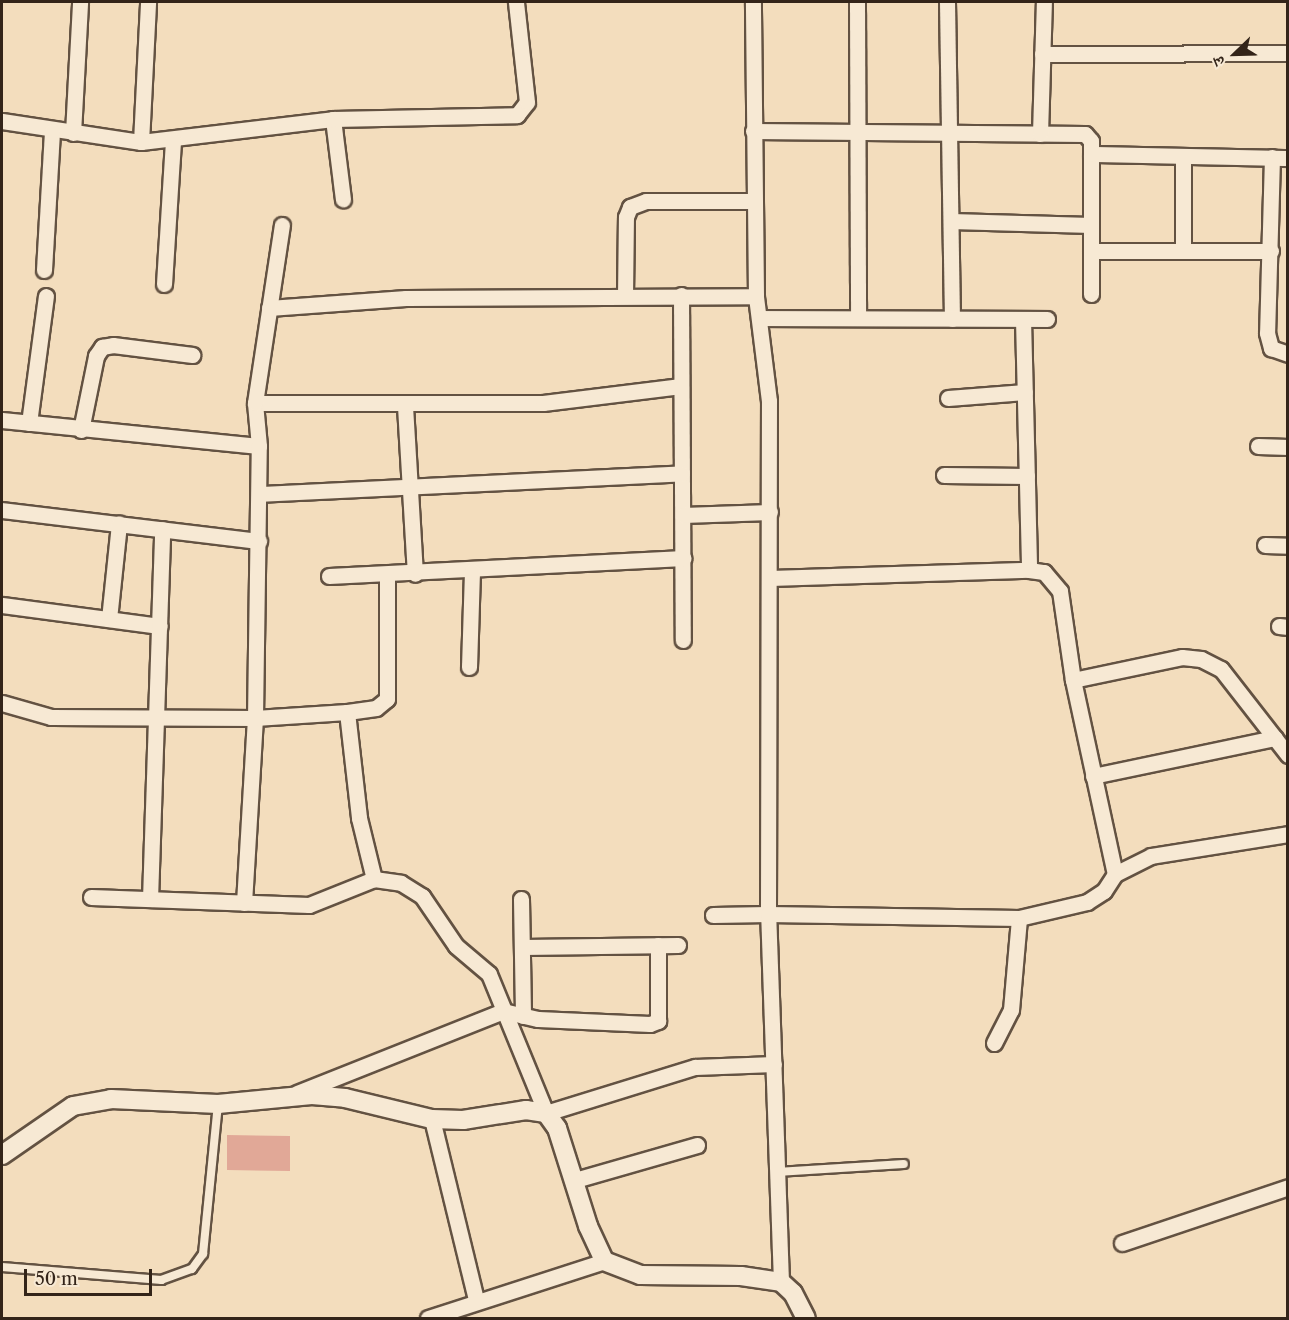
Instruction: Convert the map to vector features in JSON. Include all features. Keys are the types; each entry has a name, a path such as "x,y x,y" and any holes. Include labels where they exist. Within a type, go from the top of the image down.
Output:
{"street":[{"path":"73,133 80,2"},
{"path":"141,142 148,2"},
{"path":"2,122 141,142 173,140 333,119 517,116 527,102 516,2"},
{"path":"753,2 753,201 756,297 769,401 768,914 780,1282"},
{"path":"857,2 858,318"},
{"path":"947,2 952,319"},
{"path":"1040,134 1044,2"},
{"path":"1042,54 1287,53"},
{"path":"333,119 343,199"},
{"path":"44,270 52,131"},
{"path":"753,131 1085,134 1091,141 1091,294"},
{"path":"164,284 173,140"},
{"path":"1091,154 1287,158"},
{"path":"1183,156 1183,251"},
{"path":"1272,157 1267,333 1271,348 1287,354"},
{"path":"625,296 626,217 630,207 646,201 753,201"},
{"path":"951,222 1091,225"},
{"path":"244,903 255,718 259,541 259,446 255,403 282,225"},
{"path":"1091,251 1271,251"},
{"path":"29,423 46,296"},
{"path":"681,296 681,473 684,558 682,640"},
{"path":"269,308 406,298 756,297"},
{"path":"759,318 1047,319"},
{"path":"1023,319 1029,570"},
{"path":"81,430 96,356 102,347 113,345 192,355"},
{"path":"255,403 405,406 543,403 681,386"},
{"path":"948,398 1025,392"},
{"path":"405,406 415,574"},
{"path":"2,425 29,423 259,446"},
{"path":"1258,446 1287,447"},
{"path":"260,494 681,473"},
{"path":"944,475 1027,476"},
{"path":"2,510 259,541"},
{"path":"682,516 770,512"},
{"path":"109,619 119,524"},
{"path":"150,899 162,529"},
{"path":"1265,545 1287,546"},
{"path":"329,576 415,574 684,558"},
{"path":"770,578 1029,570 1044,572 1060,591 1073,680 1114,874"},
{"path":"469,667 472,571"},
{"path":"2,703 51,717 255,718 376,708 387,699 387,575"},
{"path":"2,605 160,626"},
{"path":"1073,680 1182,657 1201,659 1221,669 1287,755"},
{"path":"347,712 359,818 374,879"},
{"path":"1093,776 1275,738"},
{"path":"713,915 1019,918 1088,902 1104,891 1114,874 1151,856 1287,834"},
{"path":"91,897 309,905 374,879 401,883 422,896 456,946 489,974 546,1113 557,1128 576,1180 596,1249 604,1261 640,1275 741,1276 780,1282 793,1293 806,1318"},
{"path":"521,899 524,1016"},
{"path":"994,1043 1011,1010 1019,918"},
{"path":"292,1095 503,1011 524,1016 650,1024 658,1021 658,945"},
{"path":"523,947 678,945"},
{"path":"2,1155 43,1124 73,1106 94,1101 218,1104 292,1095 345,1098 432,1119 463,1120 526,1110 546,1113 695,1067 774,1064"},
{"path":"432,1119 476,1300"},
{"path":"576,1180 697,1145"},
{"path":"1122,1243 1287,1187"},
{"path":"428,1318 476,1300 604,1261"}],"lane":[{"path":"2,1267 161,1280 192,1269 203,1254 218,1104"},
{"path":"777,1172 904,1164"}],"building":[{"path":"227,1135 290,1136 290,1171 227,1170"}]}
